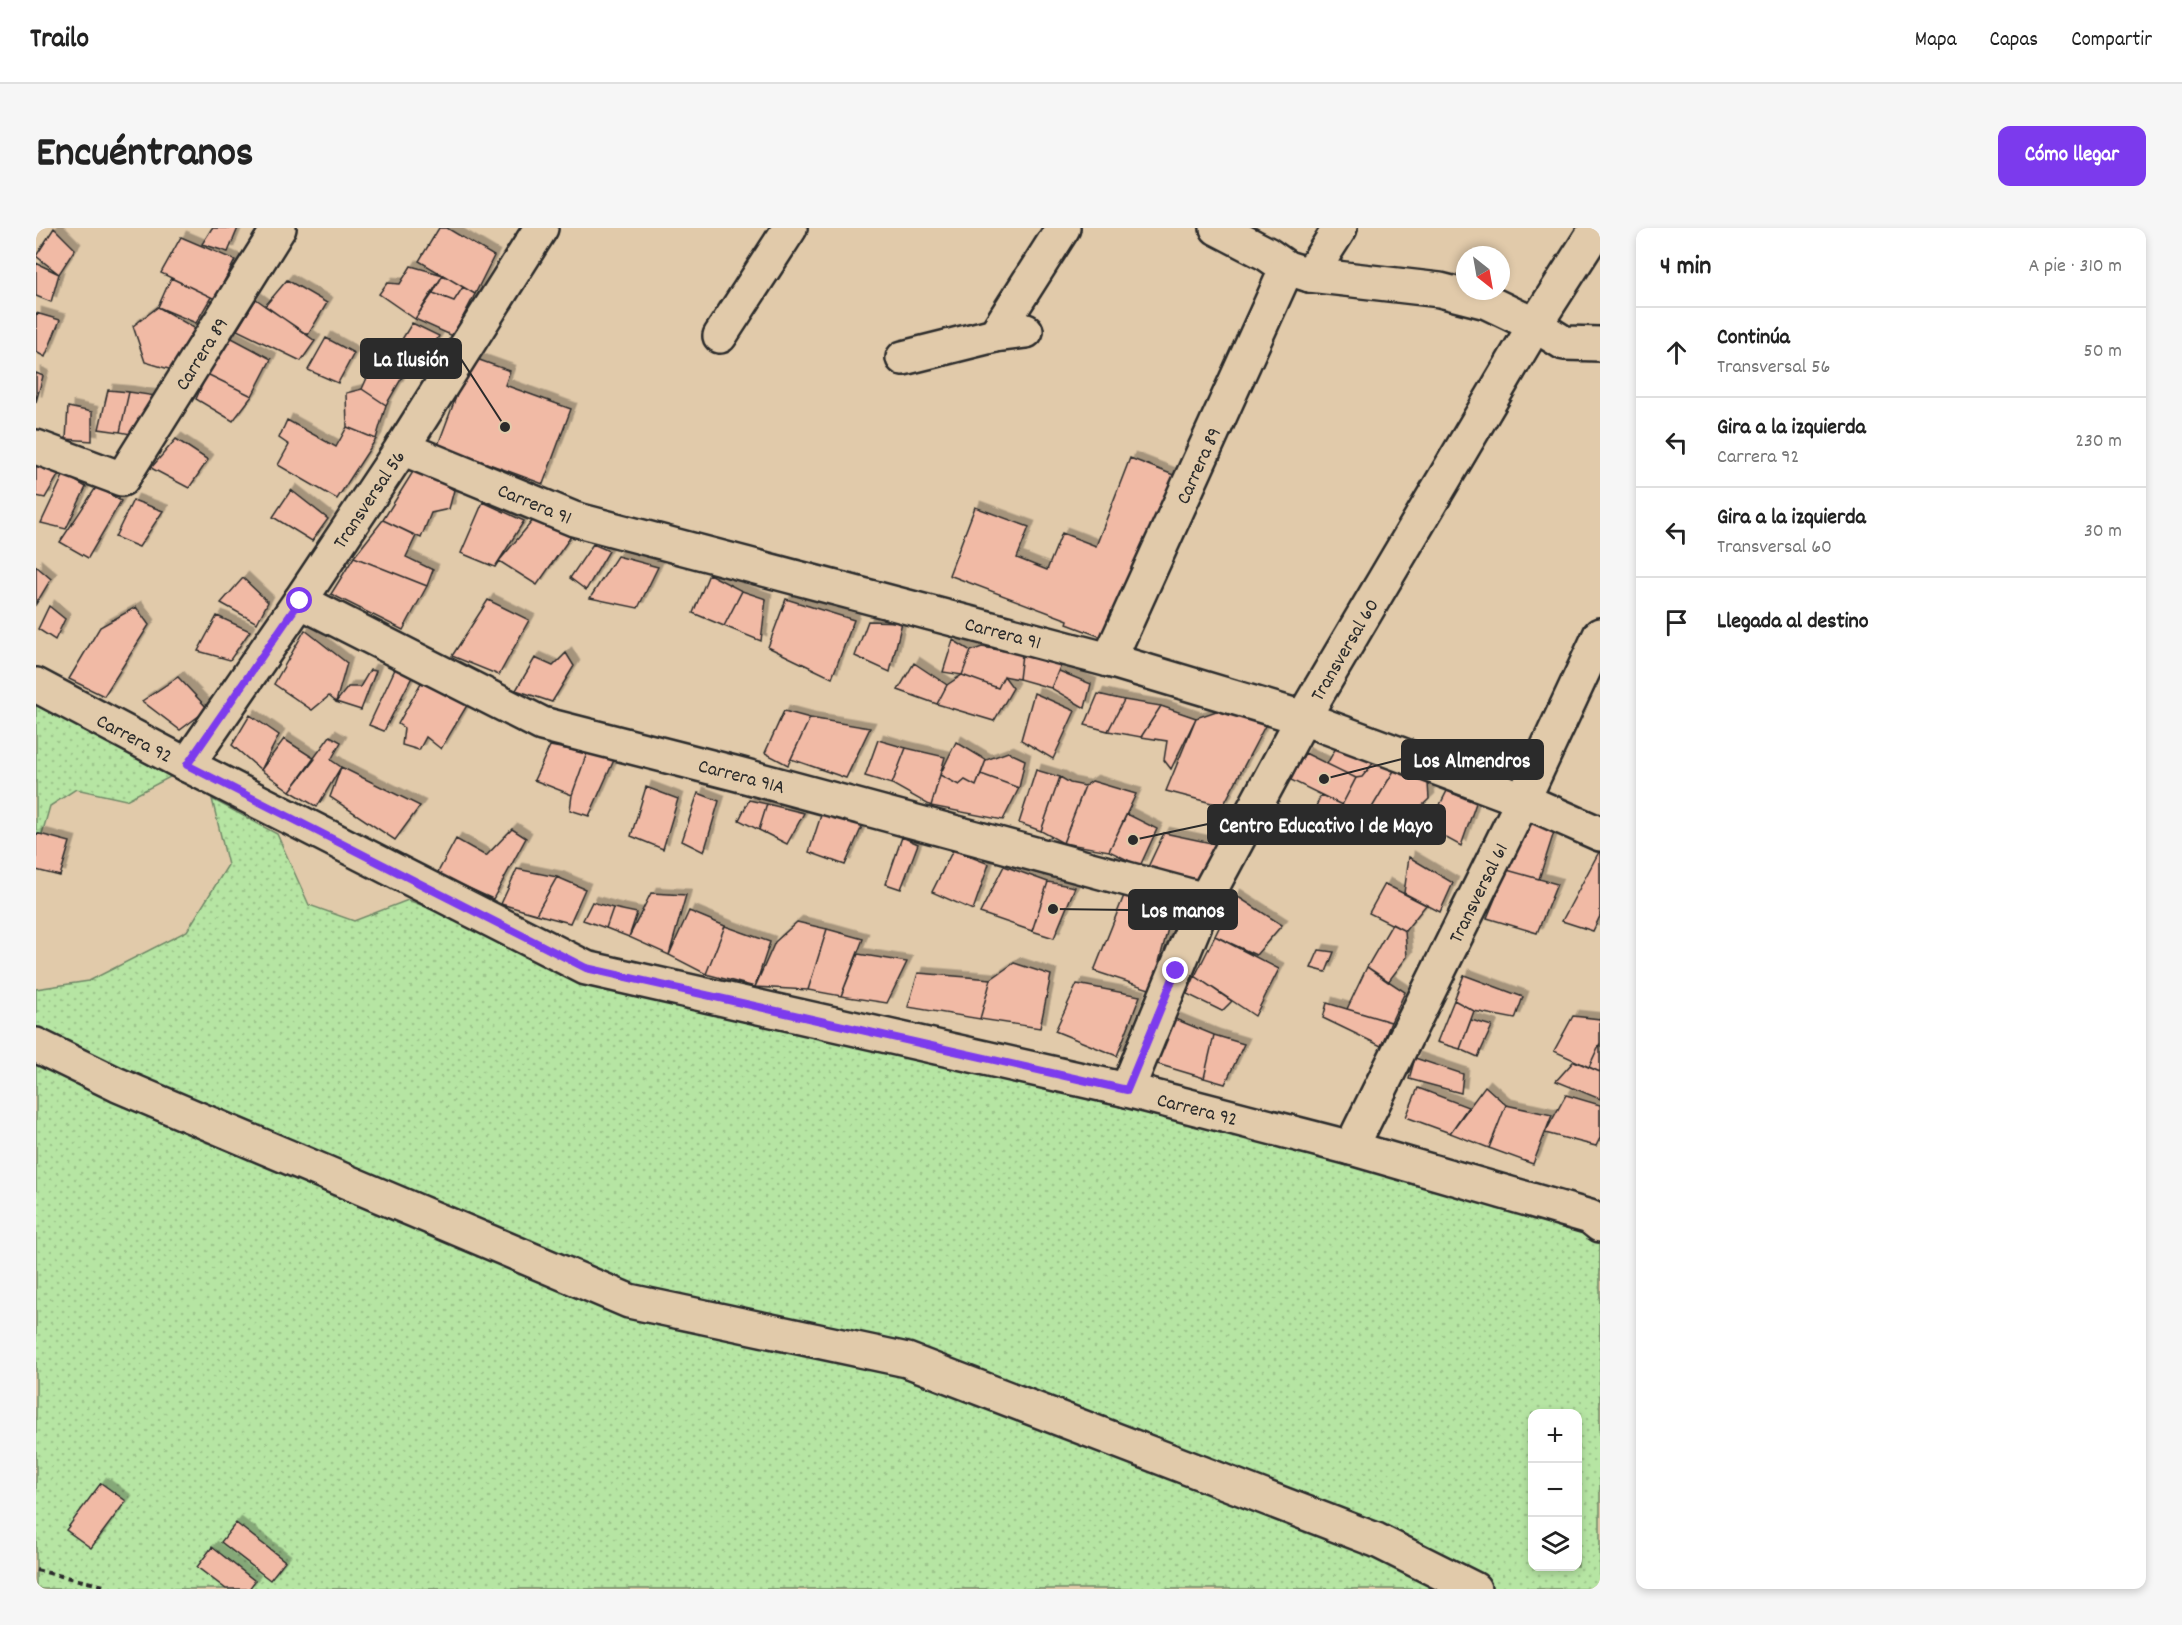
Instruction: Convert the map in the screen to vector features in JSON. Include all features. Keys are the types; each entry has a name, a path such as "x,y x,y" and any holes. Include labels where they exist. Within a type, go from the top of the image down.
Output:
{"street":[{"name":"Carrera 89","path":"36,447 122,479 279,228"},
{"name":"Transversal 56","path":"187,765 402,448 541,228"},
{"path":"720,336 790,228"},
{"path":"903,358 1011,333 1063,228"},
{"path":"1217,228 1299,272 1440,290 1487,302 1564,343 1600,345"},
{"name":"Carrera 89","path":"1109,660 1299,272 1340,228"},
{"name":"Transversal 60","path":"1127,1090 1205,900 1303,718 1534,325 1597,228"},
{"name":"Carrera 91","path":"402,448 574,519 1109,660 1303,718 1523,800 1600,834"},
{"name":"Carrera 91A","path":"300,601 542,724 738,774 1205,900"},
{"name":"Transversal 61","path":"1351,1148 1523,800 1600,635"},
{"name":"Carrera 92","path":"36,685 187,765 586,968 1127,1090 1597,1212"},
{"path":"36,1045 118,1085 629,1301 908,1360 1376,1540 1474,1589"}],"path":[{"path":"36,1570 104,1586"}],"green space":[{"path":"36,705 172,776 126,800 76,789 50,806 36,855"},
{"path":"212,799 277,834 309,905 354,921 408,900 586,968 1600,1225 1600,1589 36,1589 36,989 89,981 187,931 228,865"}],"building":[{"path":"54,228 75,249 59,274 36,256"},
{"path":"212,228 238,228 228,252 202,244"},
{"path":"439,228 447,228 494,256 475,294 419,261"},
{"path":"181,237 235,260 215,299 161,273"},
{"path":"36,263 59,274 51,302 36,296"},
{"path":"411,266 443,275 415,319 379,294 387,283 400,284"},
{"path":"443,275 463,287 454,301 433,293"},
{"path":"171,278 211,297 196,323 158,307"},
{"path":"287,280 327,303 308,335 265,306"},
{"path":"463,287 475,294 453,336 415,319 433,293 454,301"},
{"path":"256,299 315,341 301,361 237,330"},
{"path":"158,307 196,329 179,372 145,362 133,326"},
{"path":"36,313 60,320 45,357 36,352"},
{"path":"412,323 439,336 429,353 401,341"},
{"path":"228,336 271,359 252,396 207,374"},
{"path":"326,338 354,353 338,383 308,370"},
{"path":"377,356 407,369 386,405 362,389"},
{"path":"471,357 510,371 505,385 571,409 543,484 438,445"},
{"path":"36,373 43,376 36,402"},
{"path":"207,374 252,396 233,421 196,399"},
{"path":"362,389 386,405 376,439 347,427 346,393"},
{"path":"108,390 129,392 120,432 99,429"},
{"path":"129,392 156,396 141,436 120,432"},
{"path":"68,407 92,412 92,441 66,439"},
{"path":"287,420 336,447 347,427 376,439 337,499 278,465 289,445 279,438"},
{"path":"176,439 208,460 189,488 151,468"},
{"path":"1130,458 1176,476 1112,641 1067,624 1068,620 949,575 975,507 1029,527 1017,558 1047,570 1062,533 1096,546"},
{"path":"36,465 59,474 45,498 36,496"},
{"path":"416,467 454,490 449,509 431,513 421,538 383,520"},
{"path":"64,474 86,487 66,529 41,523"},
{"path":"97,486 121,501 88,558 60,542"},
{"path":"291,490 328,519 312,541 273,517"},
{"path":"133,500 163,511 139,547 115,537"},
{"path":"483,502 524,521 495,567 461,553"},
{"path":"535,518 574,532 537,585 499,561"},
{"path":"383,520 416,536 406,557 433,570 427,586 354,557"},
{"path":"593,544 609,551 586,590 570,578"},
{"path":"617,556 658,567 638,608 590,598"},
{"path":"354,557 427,586 403,630 331,594"},
{"path":"36,566 51,579 36,604"},
{"path":"709,574 742,591 724,626 693,613"},
{"path":"243,578 268,602 257,623 221,603"},
{"path":"742,591 766,599 761,641 724,626"},
{"path":"786,599 854,620 832,678 768,647"},
{"path":"488,600 529,620 499,675 452,656"},
{"path":"49,606 65,619 55,640 38,629"},
{"path":"136,607 149,625 104,696 69,679 100,627"},
{"path":"217,616 250,631 230,660 198,651"},
{"path":"868,621 902,622 890,672 855,656"},
{"path":"305,630 347,663 336,702 329,696 312,710 274,684"},
{"path":"953,640 971,651 962,675 943,672"},
{"path":"982,647 1022,654 1019,679 1004,676 998,688 962,675 971,651"},
{"path":"566,653 574,666 552,702 516,690 535,658 553,666"},
{"path":"1022,654 1062,662 1051,688 1019,679"},
{"path":"914,663 947,685 937,704 898,690"},
{"path":"396,667 412,677 384,731 369,725"},
{"path":"370,670 376,671 361,710 336,702 348,687 360,687"},
{"path":"1059,671 1091,684 1085,708 1051,688"},
{"path":"962,675 998,688 1004,676 1013,688 994,721 937,704 947,685"},
{"path":"178,677 208,709 180,730 142,701"},
{"path":"421,683 469,702 441,749 426,737 419,750 402,745 404,728 398,724"},
{"path":"1034,693 1075,711 1053,759 1021,740"},
{"path":"1098,694 1124,700 1108,731 1085,725"},
{"path":"1124,700 1161,706 1141,737 1108,731"},
{"path":"1161,706 1196,718 1171,769 1164,760 1167,741 1141,737"},
{"path":"1228,707 1268,720 1223,806 1166,791 1196,718"},
{"path":"784,711 810,718 788,765 765,753"},
{"path":"250,715 279,735 261,770 232,745"},
{"path":"810,718 870,728 846,778 791,759"},
{"path":"330,736 341,742 331,760 341,767 317,807 290,791"},
{"path":"284,739 315,759 290,791 261,770"},
{"path":"878,740 906,748 892,784 865,776"},
{"path":"956,742 986,760 976,786 965,780 959,785 940,775"},
{"path":"550,746 587,753 572,795 534,780"},
{"path":"1337,746 1375,761 1362,777 1356,778 1327,764"},
{"path":"906,748 945,757 931,806 892,784"},
{"path":"1008,752 1025,760 1019,788 981,774 986,760"},
{"path":"587,753 614,760 589,816 570,810 572,795"},
{"path":"1305,753 1356,778 1342,805 1291,780"},
{"path":"1375,761 1395,769 1364,821 1342,805 1356,778 1362,777"},
{"path":"341,767 420,806 395,840 330,797"},
{"path":"1395,769 1428,783 1429,799 1408,819 1402,808 1377,830 1364,821"},
{"path":"1036,770 1060,777 1041,831 1019,823"},
{"path":"981,774 1019,788 1003,820 931,806 940,775 959,785 965,780 976,786"},
{"path":"1060,777 1070,783 1085,786 1063,843 1041,831"},
{"path":"1092,781 1136,794 1109,851 1063,843 1085,786"},
{"path":"646,787 678,799 663,849 631,836"},
{"path":"1447,791 1476,803 1461,846 1428,828"},
{"path":"698,793 719,801 704,852 682,841"},
{"path":"1321,795 1353,813 1337,826 1314,811"},
{"path":"749,800 767,804 759,830 739,820"},
{"path":"767,804 804,813 787,844 759,830"},
{"path":"824,806 867,815 845,865 809,852"},
{"path":"1127,814 1157,829 1140,866 1109,851"},
{"path":"1528,818 1555,829 1539,879 1507,870"},
{"path":"512,829 526,838 493,899 437,874 456,839 486,856"},
{"path":"36,833 70,842 60,876 36,870"},
{"path":"1164,833 1216,844 1198,880 1148,867"},
{"path":"902,837 918,844 901,889 886,884"},
{"path":"953,850 989,864 973,910 932,892"},
{"path":"1600,850 1600,916 1593,931 1562,921"},
{"path":"1409,857 1453,883 1440,912 1404,893"},
{"path":"1004,866 1048,882 1032,931 980,913"},
{"path":"517,869 557,877 536,914 501,904"},
{"path":"1507,870 1557,884 1537,933 1487,918"},
{"path":"557,877 585,889 570,923 536,914"},
{"path":"1048,882 1075,887 1054,938 1032,931"},
{"path":"1385,884 1426,905 1405,931 1369,913"},
{"path":"1127,888 1174,906 1159,962 1171,969 1149,989 1094,971"},
{"path":"651,893 686,895 669,955 629,937"},
{"path":"1235,895 1282,925 1256,955 1215,936"},
{"path":"592,902 613,908 606,928 583,920"},
{"path":"613,908 637,913 629,937 606,928"},
{"path":"689,911 725,926 706,974 669,955"},
{"path":"797,922 827,929 808,990 755,987 775,942"},
{"path":"1392,924 1405,931 1407,957 1388,982 1367,967"},
{"path":"725,926 770,942 755,987 706,974"},
{"path":"827,929 863,939 841,996 808,990"},
{"path":"1215,936 1279,969 1255,1016 1195,976"},
{"path":"1319,950 1334,952 1326,972 1311,968"},
{"path":"858,954 907,962 887,1003 841,996"},
{"path":"1014,963 1051,975 1040,1028 980,1019 991,979"},
{"path":"1367,967 1405,992 1391,1022 1347,1009"},
{"path":"918,973 991,979 980,1019 908,1007"},
{"path":"1464,975 1523,997 1515,1019 1474,1011 1454,1000"},
{"path":"1195,976 1232,1001 1222,1011 1187,994"},
{"path":"1077,984 1140,996 1117,1056 1055,1031"},
{"path":"1454,1000 1474,1011 1460,1049 1437,1042"},
{"path":"1327,1003 1391,1022 1381,1046 1323,1018"},
{"path":"1573,1016 1600,1019 1600,1043 1589,1067 1554,1051"},
{"path":"1175,1019 1214,1035 1204,1078 1154,1063"},
{"path":"1471,1020 1492,1026 1478,1057 1460,1049"},
{"path":"1214,1035 1244,1044 1225,1084 1204,1078"},
{"path":"1600,1043 1600,1072 1589,1067"},
{"path":"1415,1058 1463,1074 1461,1093 1409,1079"},
{"path":"1574,1061 1600,1072 1600,1099 1556,1081"},
{"path":"1485,1086 1506,1105 1489,1148 1450,1133"},
{"path":"1418,1088 1468,1107 1450,1133 1406,1117"},
{"path":"1566,1095 1600,1105 1600,1138 1596,1146 1545,1133"},
{"path":"1506,1105 1552,1115 1533,1164 1489,1148"},
{"path":"101,1483 126,1501 91,1548 66,1530"},
{"path":"236,1523 285,1561 270,1580 221,1542"},
{"path":"212,1547 255,1581 249,1589 226,1589 197,1567"}],"place":[{"name":"La Ilusión","path":"505,427"},
{"name":"Los Almendros","path":"1324,779"},
{"name":"Centro Educativo 1 de Mayo","path":"1133,840"},
{"name":"Los manos","path":"1053,909"}],"route":[{"path":"300,601 187,765 586,968 1127,1090 1176,971"}]}
